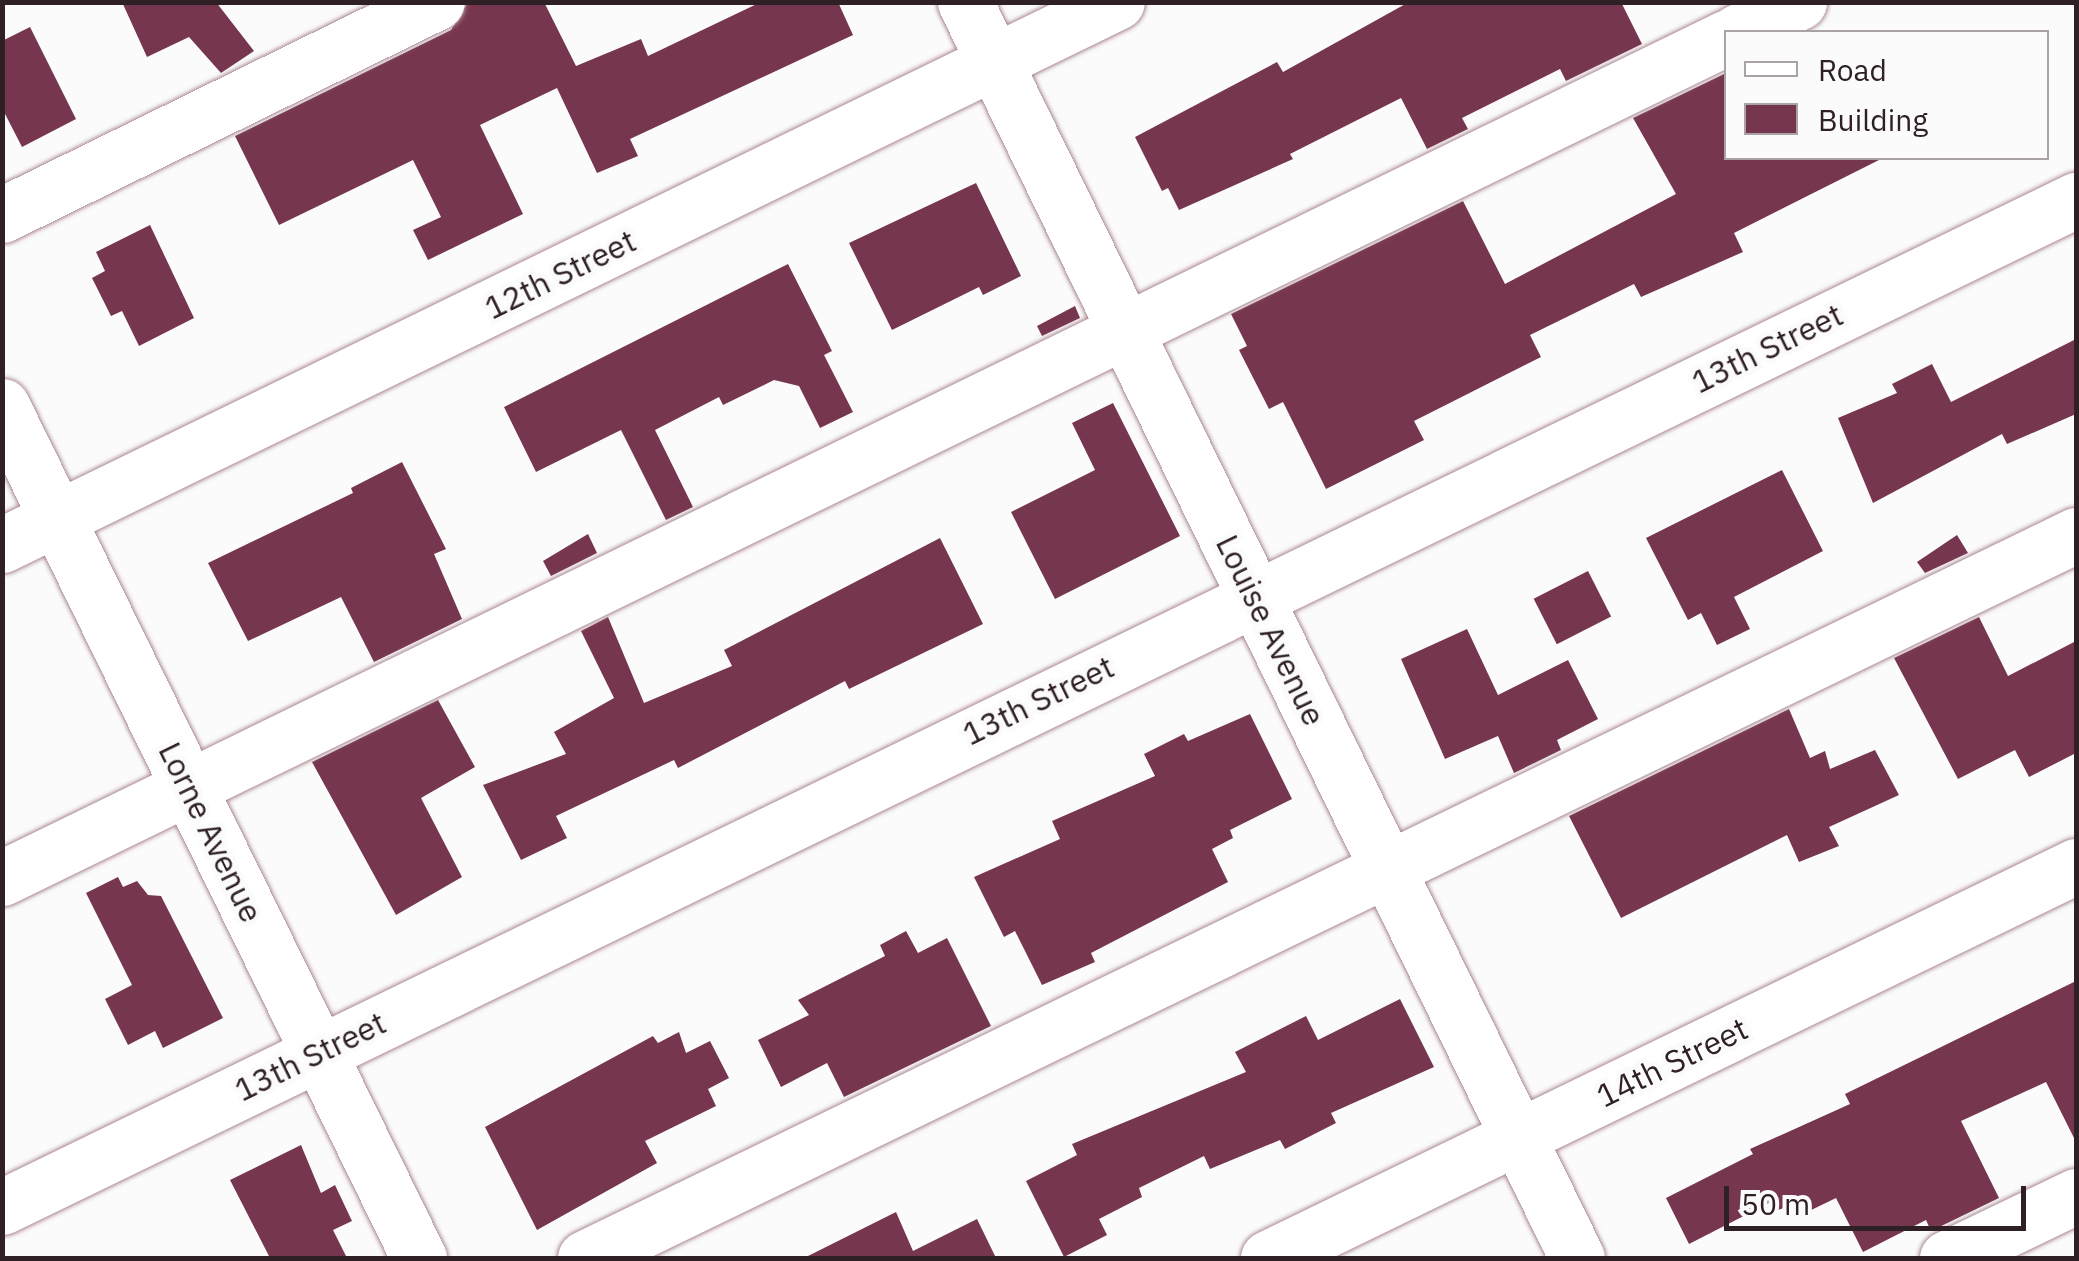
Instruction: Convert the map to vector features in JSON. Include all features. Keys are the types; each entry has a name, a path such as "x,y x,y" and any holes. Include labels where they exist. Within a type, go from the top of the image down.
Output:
{"street":[{"path":"2,215 437,2"},
{"name":"Louise Avenue","path":"964,2 1577,1258"},
{"name":"12th Street","path":"2,545 1116,2"},
{"path":"1742,30 1799,2"},
{"path":"2,878 1724,39"},
{"name":"13th Street","path":"2,1207 1254,595 2076,200"},
{"name":"Lorne Avenue","path":"2,406 418,1258"},
{"path":"586,1258 2076,535"},
{"name":"14th Street","path":"1268,1258 2076,866"},
{"path":"1947,1258 2076,1196"}],"building":[{"path":"122,2 216,2 254,51 221,73 189,37 147,57"},
{"path":"468,2 544,2 576,66 641,39 648,56 761,2 838,2 853,35 630,139 638,156 597,173 557,88 480,125 523,214 428,260 413,230 441,217 413,160 279,225 235,136 451,30"},
{"path":"1409,2 1621,2 1642,44 1566,81 1560,69 1462,118 1468,129 1427,149 1401,98 1290,154 1293,159 1179,210 1168,188 1162,191 1135,137 1277,62 1283,72"},
{"path":"30,27 76,119 22,147 2,108 2,41"},
{"path":"1724,74 1724,160 1879,160 1734,233 1743,252 1641,297 1634,284 1530,335 1541,357 1414,421 1424,440 1326,489 1283,402 1269,409 1239,350 1247,346 1231,314 1463,201 1505,284 1676,194 1633,118"},
{"path":"976,183 1021,276 983,295 979,287 892,330 849,243"},
{"path":"150,225 194,318 139,346 122,311 111,316 92,278 105,271 96,252"},
{"path":"788,264 832,351 824,355 853,412 820,428 799,386 774,380 723,405 719,397 655,430 693,507 666,520 621,430 536,472 504,407"},
{"path":"1075,306 1080,318 1042,336 1037,326"},
{"path":"2076,339 2076,414 2007,444 2002,434 1873,503 1838,418 1897,393 1892,384 1932,364 1951,402"},
{"path":"1113,403 1180,536 1055,599 1011,512 1095,470 1072,423"},
{"path":"402,462 446,549 434,554 462,619 374,662 341,597 248,641 208,563 353,493 351,488"},
{"path":"1782,470 1823,551 1734,597 1750,629 1717,645 1701,613 1688,620 1646,538"},
{"path":"588,534 597,553 551,576 543,561"},
{"path":"1957,535 1968,553 1925,573 1917,562"},
{"path":"940,538 983,624 849,689 845,681 678,768 674,760 556,816 567,838 521,860 483,785 566,754 554,732 614,698 581,631 608,617 644,703 732,666 724,650"},
{"path":"1588,571 1611,616 1557,644 1534,599"},
{"path":"1979,617 2008,676 2076,641 2076,753 2029,777 2015,750 1958,779 1894,658"},
{"path":"1467,629 1498,695 1568,660 1598,719 1557,740 1561,750 1514,773 1498,736 1445,759 1401,659"},
{"path":"438,700 475,767 421,798 462,877 396,915 312,762"},
{"path":"1789,709 1810,758 1825,751 1830,769 1875,750 1899,795 1829,827 1839,846 1799,862 1787,835 1621,918 1569,816"},
{"path":"1250,714 1292,799 1230,830 1233,838 1212,849 1228,882 1091,953 1095,962 1042,985 1015,931 1004,937 974,877 1060,839 1052,821 1155,776 1144,754 1184,734 1188,741"},
{"path":"118,877 123,887 137,881 148,895 161,896 223,1018 163,1048 155,1031 128,1045 105,999 132,985 86,893"},
{"path":"906,931 918,953 947,938 991,1026 844,1097 827,1063 781,1087 758,1040 809,1015 798,1000 885,956 880,945"},
{"path":"2076,981 2076,1142 2046,1082 1961,1121 1999,1198 1931,1231 1926,1220 1863,1252 1836,1198 1803,1214 1798,1203 1775,1211 1771,1202 1689,1244 1666,1198 1753,1154 1750,1149 1850,1104 1845,1094"},
{"path":"1400,999 1434,1067 1331,1113 1336,1123 1285,1149 1280,1140 1210,1169 1204,1156 1139,1188 1142,1197 1099,1219 1107,1235 1064,1257 1026,1181 1077,1155 1072,1144 1246,1072 1235,1052 1306,1016 1318,1040"},
{"path":"679,1032 686,1053 710,1041 729,1078 708,1089 716,1106 645,1141 657,1163 537,1230 485,1127 653,1036 658,1043"},
{"path":"301,1145 321,1193 335,1185 352,1221 333,1230 347,1258 270,1258 230,1180"},
{"path":"896,1212 913,1251 977,1219 996,1258 804,1258"}]}
